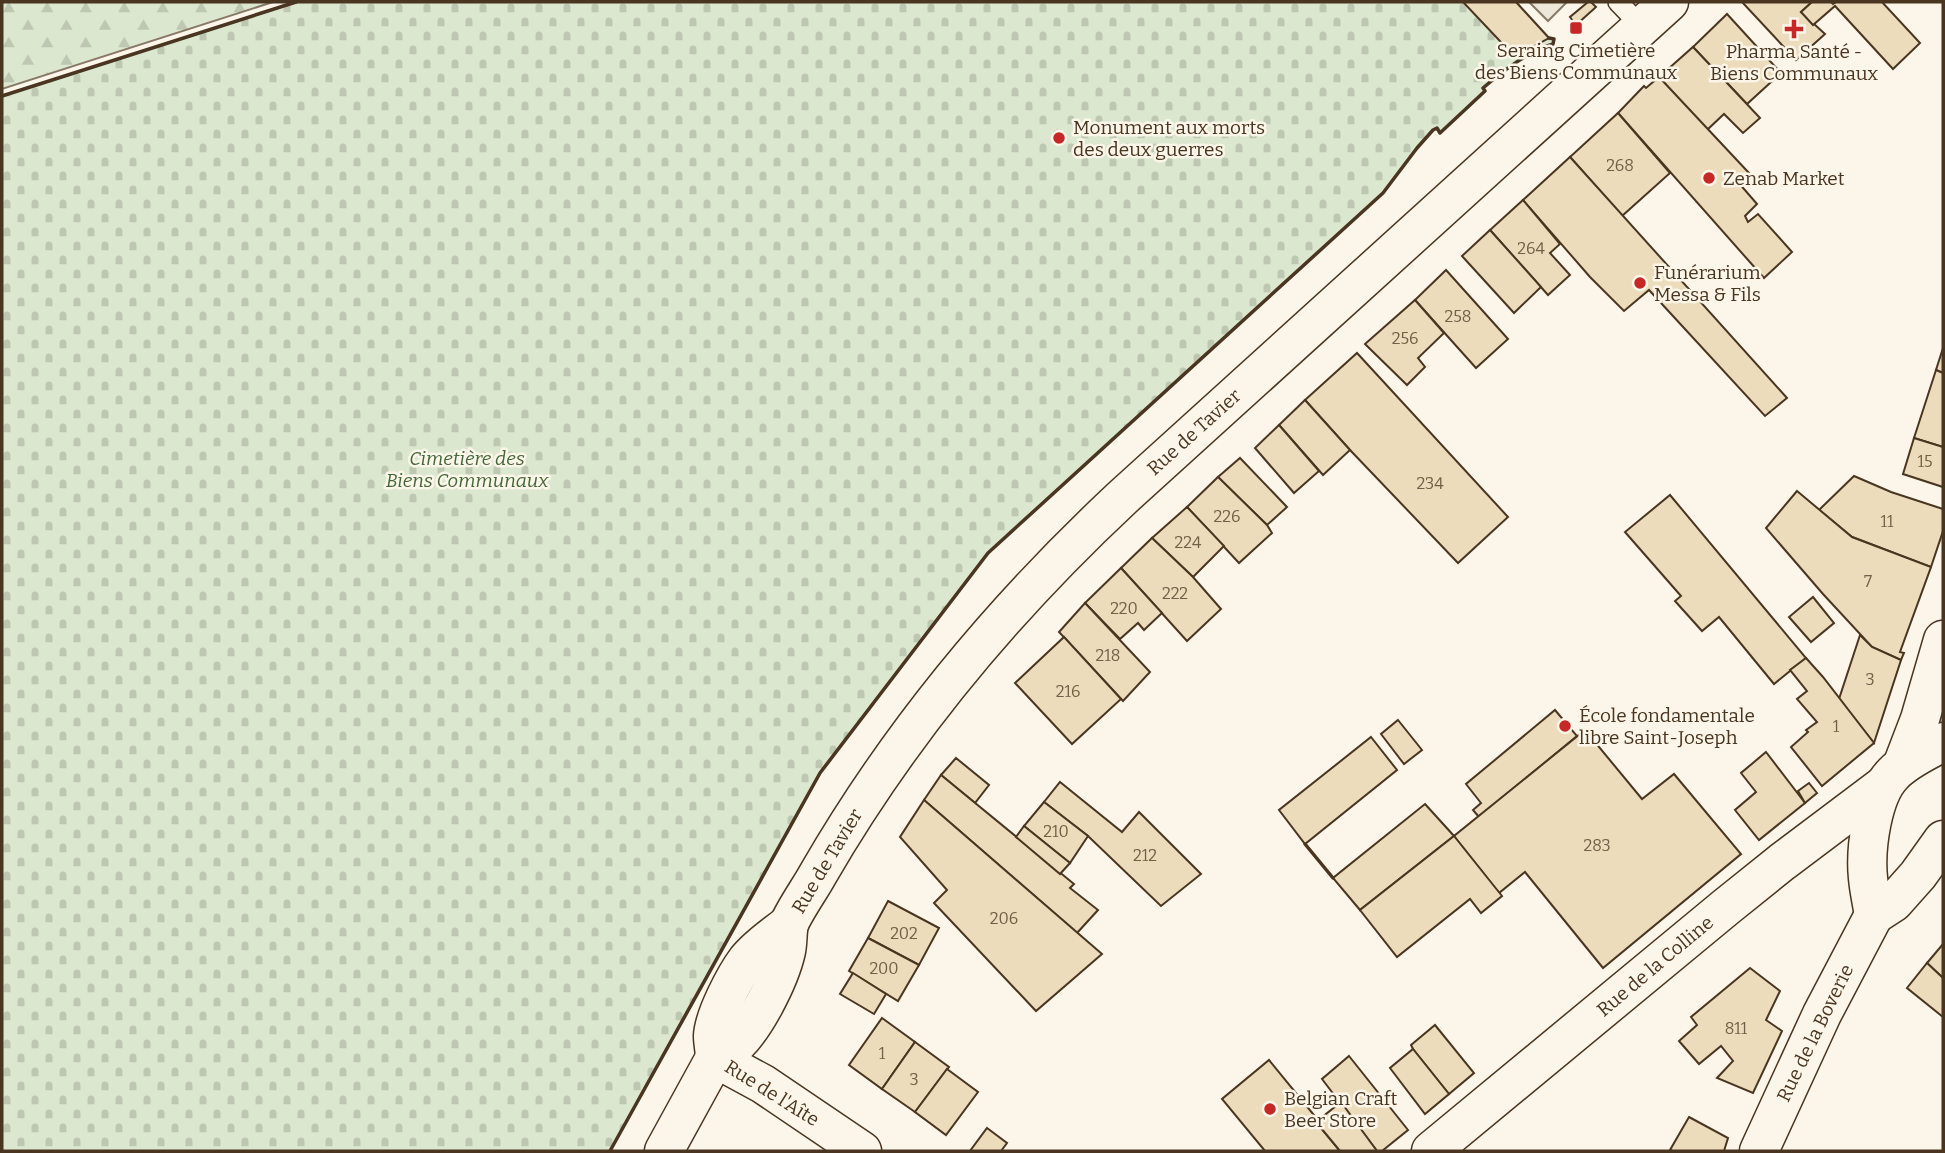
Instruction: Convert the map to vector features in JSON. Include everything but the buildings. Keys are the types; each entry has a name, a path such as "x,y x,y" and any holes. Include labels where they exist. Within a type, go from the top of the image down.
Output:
{"street":[{"name":"Rue de Tavier","path":"664,1151 715,1058 730,1050 744,1037 773,988 786,950 789,924 832,851 869,791 961,666 1076,541 1630,14 1669,2"},
{"path":"1943,640 1920,719 1876,807 1868,847 1868,876 1874,915 1894,902 1943,839"},
{"path":"1927,696 1943,740"},
{"name":"Rue de la Colline","path":"1431,1151 1745,892 1943,740"},
{"name":"Rue de la Boverie","path":"1759,1151 1817,1025 1874,915"},
{"name":"Rue de l'Aîte","path":"715,1058 762,1084 862,1151"}],"green space":[{"path":"2,2 273,2 2,89"},
{"name":"Cimetière des Biens Communaux","path":"296,2 1516,2 1549,38 1554,39 1553,44 1525,57 1483,88 1485,91 1440,133 1437,128 1433,130 1383,193 988,553 820,773 610,1151 2,1151 2,96"}],"shaded area":[{"path":"1529,2 1567,2 1548,21"}],"wall":[{"path":"2,96 296,2"},
{"path":"610,1151 820,773 988,553 1383,193 1433,130 1437,128 1440,133 1485,91 1483,88 1507,69 1553,44 1554,39 1549,38"},
{"path":"1305,844 1333,878"}],"place":[{"name":"Seraing Cimetière des Biens Communaux","path":"1576,28"},
{"name":"Pharma Santé - Biens Communaux","path":"1794,29"},
{"name":"Monument aux morts des deux guerres","path":"1059,138"},
{"name":"Zenab Market","path":"1709,178"},
{"name":"Funérarium Messa & Fils","path":"1640,283"},
{"name":"École fondamentale libre Saint-Joseph","path":"1565,726"},
{"name":"Belgian Craft Beer Store","path":"1270,1109"}]}
